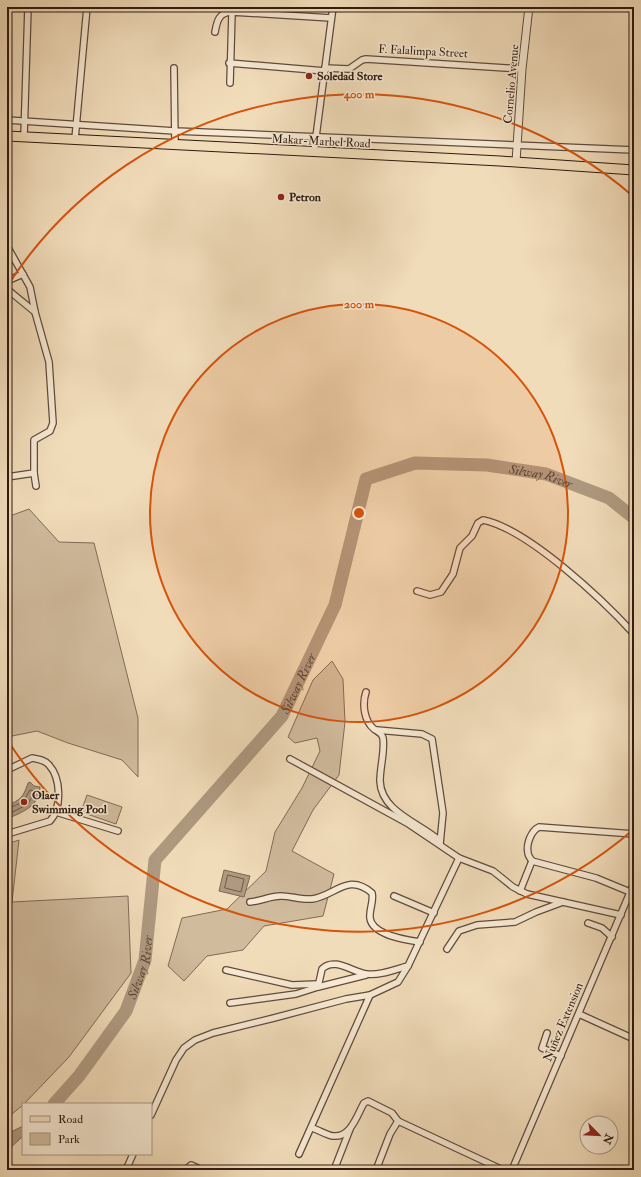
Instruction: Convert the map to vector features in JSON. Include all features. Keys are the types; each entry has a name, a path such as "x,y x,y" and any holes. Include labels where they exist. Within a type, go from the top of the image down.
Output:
{"main road":[{"name":"Makar-Marbel Road","path":"7,136 516,162 634,170"}],"street":[{"path":"24,136 28,7"},
{"path":"75,139 87,7"},
{"path":"314,152 333,7"},
{"name":"Cornelio Avenue","path":"516,162 522,69 529,7"},
{"path":"215,32 220,16 232,9 332,18"},
{"path":"230,83 229,63 232,9"},
{"name":"F. Falalimpa Street","path":"229,63 325,69 349,68 366,59 494,66 522,69"},
{"path":"174,68 175,145"},
{"path":"7,120 175,131 634,150"},
{"path":"7,246 30,287 35,312 49,362 53,423 50,431 34,440 32,447 36,486"},
{"path":"7,281 23,274"},
{"path":"7,289 35,312"},
{"path":"7,477 34,473"},
{"path":"416,591 430,595 441,592 453,574 460,548 472,536 478,523 483,520 530,541 590,592 634,634"},
{"path":"366,692 364,712 370,723 383,739 380,781 383,794 387,802 459,858 493,871 520,891 527,894 621,915"},
{"path":"377,730 422,734 432,738 443,813 440,844"},
{"path":"7,770 32,758 45,761 49,765 57,781 58,795 56,812 50,821 7,834"},
{"path":"290,759 395,816 440,844"},
{"path":"56,812 118,831"},
{"path":"520,891 532,862 528,852 528,846 534,831 539,827 634,834"},
{"path":"152,1113 176,1060 184,1048 195,1040 213,1033 346,999 370,995 398,982 420,942 459,858"},
{"path":"532,862 596,878 630,892"},
{"name":"Nuñez Extension","path":"512,1170 634,883"},
{"path":"250,902 268,897 280,896 312,899 344,885 360,886 372,893 373,899 370,917 376,929 386,934 420,942"},
{"path":"394,896 434,913"},
{"path":"447,949 459,931 477,925 515,922 564,902"},
{"path":"588,923 602,928 612,937"},
{"path":"318,986 322,969 329,965 341,966 367,974"},
{"path":"230,1002 296,994 318,986 408,966"},
{"path":"226,970 292,985 318,986"},
{"path":"300,1154 370,995"},
{"path":"579,1014 634,1039"},
{"path":"547,1033 542,1048 561,1056"},
{"path":"334,1170 350,1129 364,1103 368,1101 392,1113 398,1121 503,1170"},
{"path":"376,1170 390,1134 398,1121"},
{"path":"312,1128 328,1135 336,1136 350,1129"},
{"path":"126,1170 133,1155"},
{"path":"185,1170 191,1165 202,1170"}],"green space":[{"path":"29,509 59,542 94,543 138,718 138,777 122,760 68,743 37,731 7,737 7,517"},
{"path":"332,661 343,679 345,722 339,775 313,810 292,851 334,874 323,916 264,926 243,950 207,956 184,981 168,966 182,918 227,909 266,871 275,832 302,788 320,751 317,738 295,743 288,737 313,680"},
{"path":"87,795 122,807 116,824 81,812"},
{"path":"19,840 12,902 128,896 131,973 69,1057 25,1103 22,1103 22,1106 7,1118 7,844"}],"water":[{"name":"Olaer Swimming Pool","path":"30,782 34,786 40,787 37,799 29,808 7,819 7,806 21,798 28,783"},
{"path":"224,870 250,876 244,897 219,891"},
{"path":"22,1126 22,1137 7,1151 7,1134"}],"waterway":[{"name":"Silway River","path":"55,1103 79,1076 126,1011 145,960 155,860 282,716 335,605 366,479 415,463 487,465 546,474 609,498 634,518"}],"place":[{"name":"Soledad Store","path":"309,76"},
{"name":"Petron","path":"281,197"},
{"name":"Olaer Swimming Pool","path":"24,802"}]}
